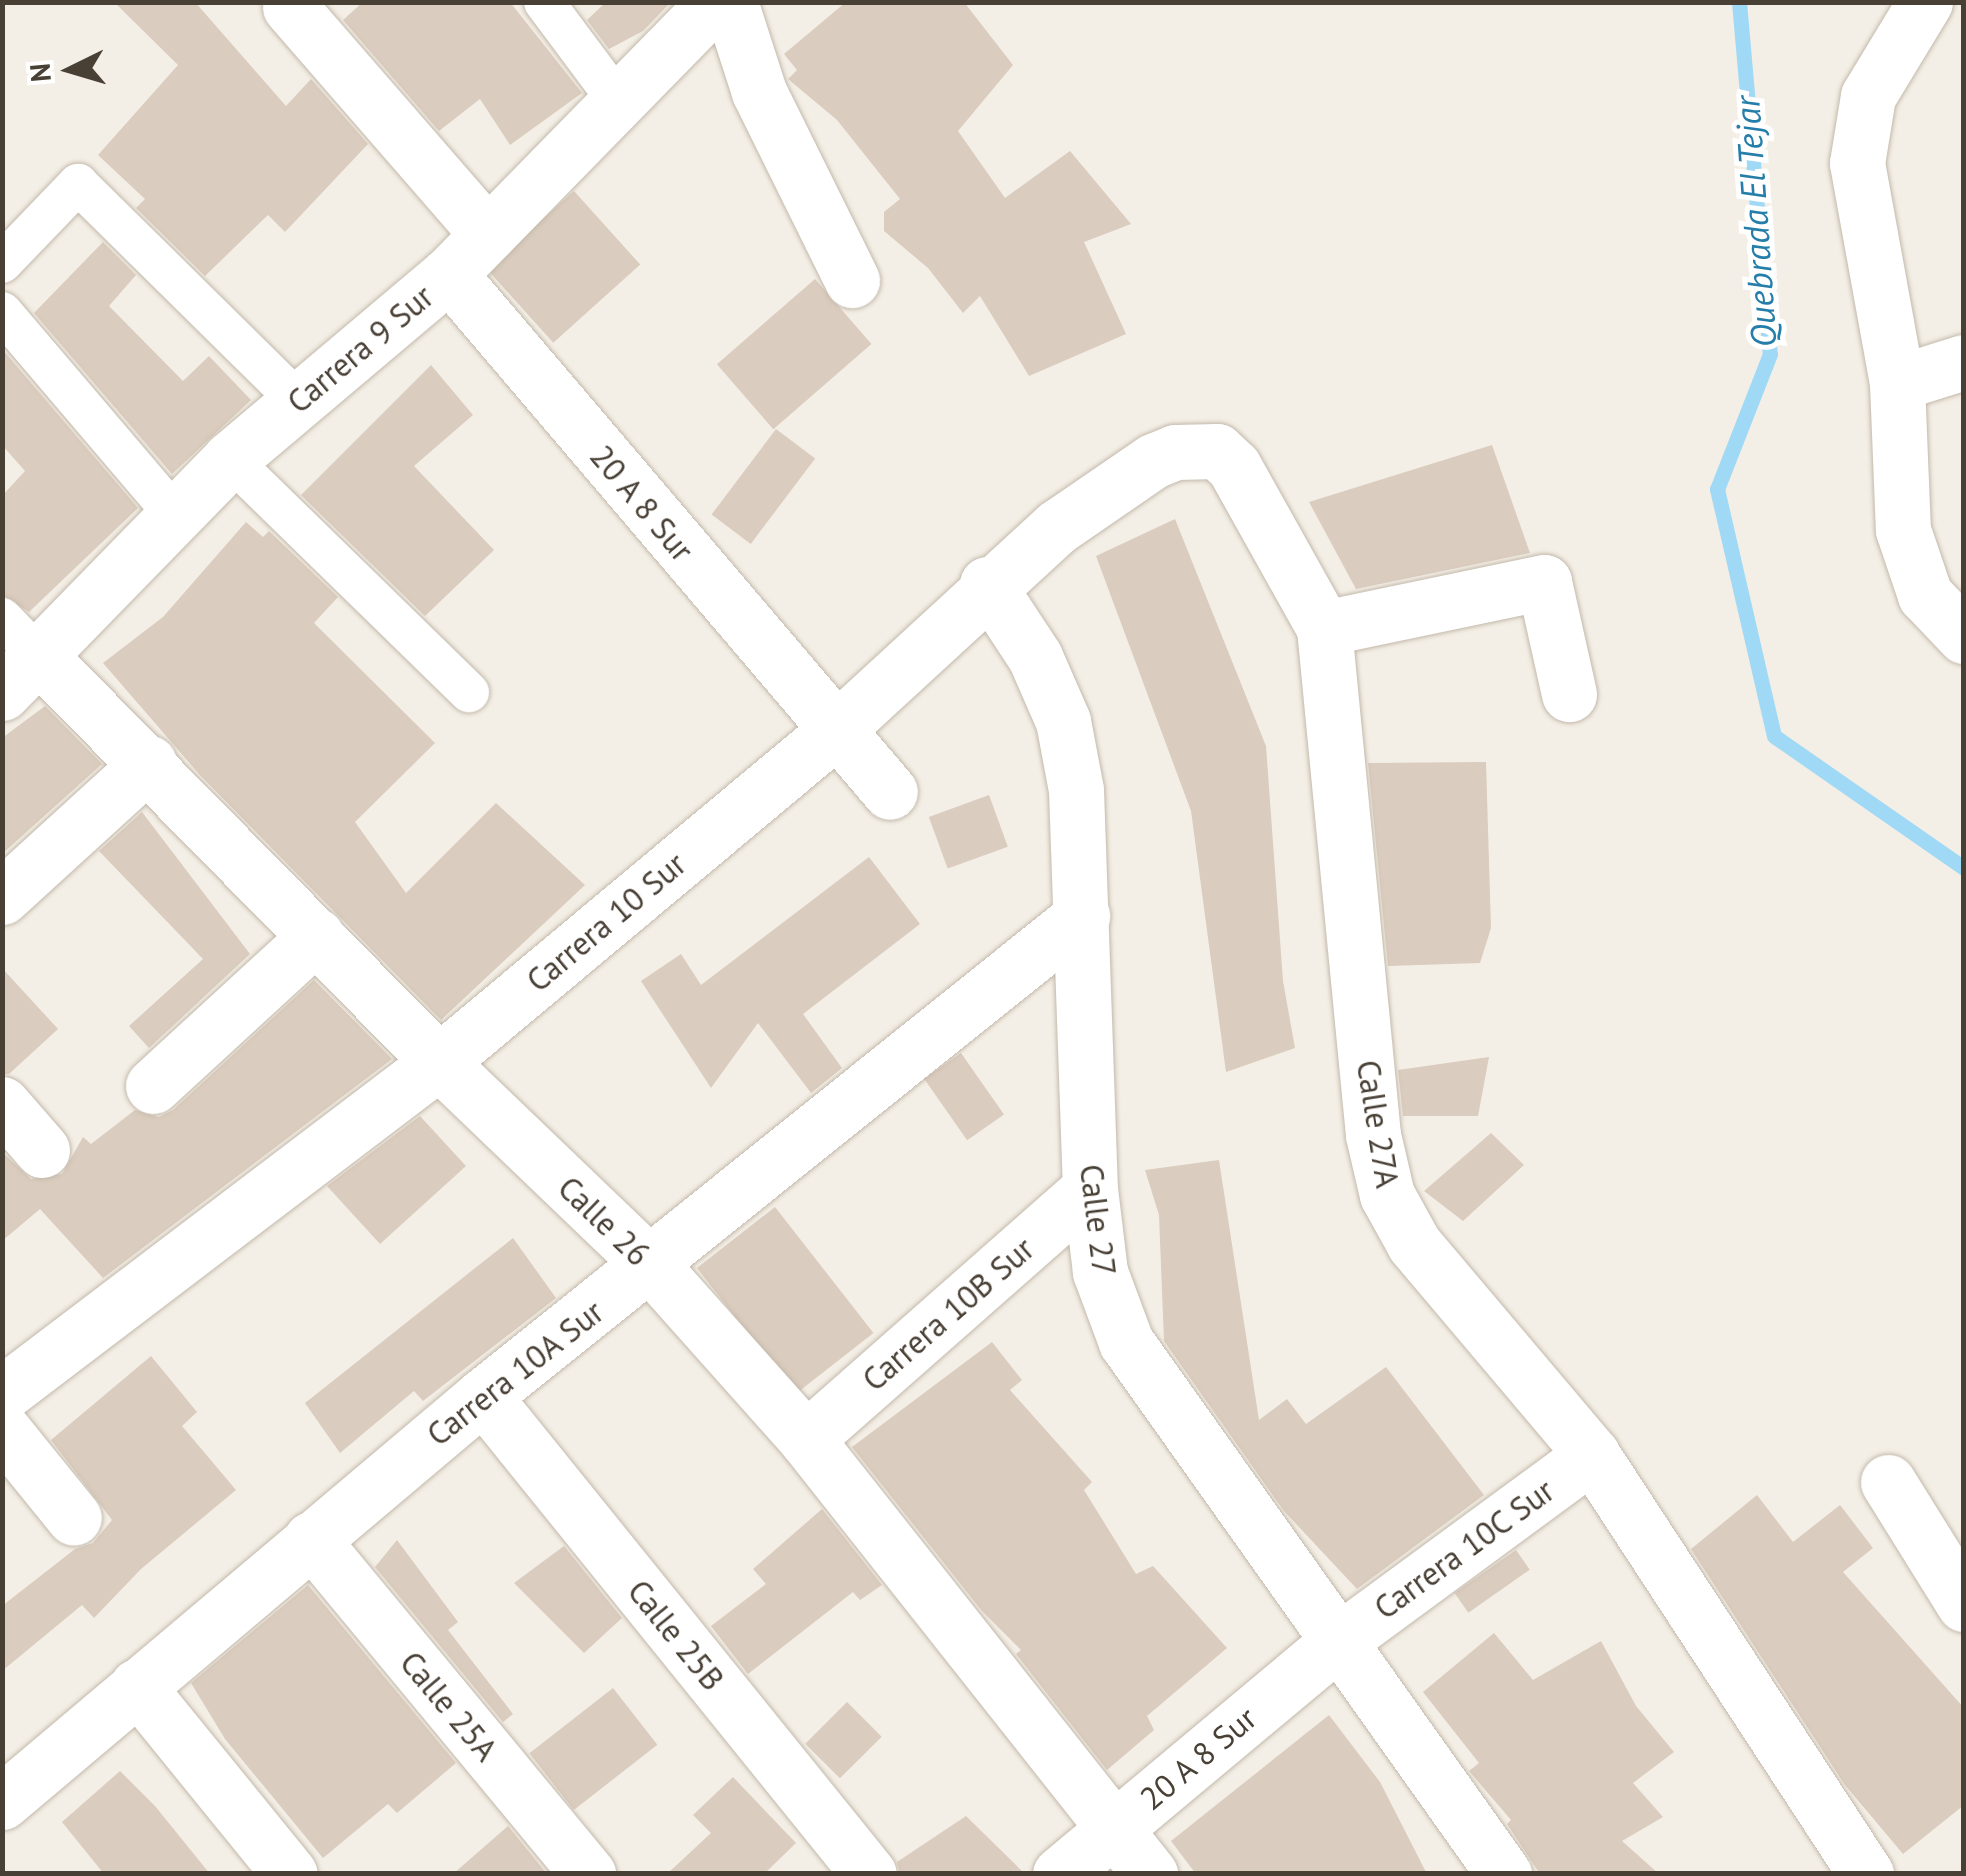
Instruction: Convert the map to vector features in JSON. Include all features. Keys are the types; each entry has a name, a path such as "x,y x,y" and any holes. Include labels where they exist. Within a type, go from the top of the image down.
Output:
{"street":[{"path":"544,2 620,104"},
{"name":"Carrera 9 Sur","path":"14,655 175,515 230,459 449,274 620,104 714,2"},
{"path":"730,2 759,92 852,280"},
{"path":"1925,2 1868,96 1857,163 1897,383 1903,530 1925,595 1964,636"},
{"path":"290,6 487,234"},
{"path":"2,263 78,184 299,402"},
{"name":"20 A 8 Sur","path":"449,274 834,732 890,792"},
{"path":"2,312 175,515"},
{"path":"1897,383 1964,362"},
{"name":"Carrera 10 Sur","path":"2,1394 438,1062 834,732 988,584 1153,462 1201,448"},
{"name":"Calle 27A","path":"1201,448 1217,450 1234,467 1324,628 1373,1135 1387,1195 1414,1244 1592,1455 1866,1874"},
{"path":"230,459 469,692"},
{"path":"1324,628 1544,582 1569,694"},
{"name":"Calle 27","path":"988,584 1035,657 1064,721 1076,790 1090,1189 1100,1272 1126,1342 1336,1643 1504,1874"},
{"name":"Calle 26","path":"14,655 150,763 438,1062 652,1266 806,1439 1150,1874"},
{"path":"2,897 150,763"},
{"name":"Carrera 10A Sur","path":"2,1802 483,1396 652,1266 1082,916"},
{"path":"154,1086 316,936"},
{"path":"2,1104 42,1150"},
{"name":"Carrera 10B Sur","path":"806,1439 1090,1189"},
{"name":"Calle 25B","path":"483,1396 869,1874"},
{"path":"2,1429 74,1518"},
{"name":"Carrera 10C Sur","path":"1336,1643 1592,1455"},
{"path":"1888,1482 1964,1604"},
{"name":"Calle 25A","path":"311,1538 588,1874"},
{"name":"20 A 8 Sur","path":"1060,1874 1336,1643"},
{"path":"137,1686 290,1874"}],"building":[{"path":"114,2 195,2 286,106 311,79 368,144 285,232 268,215 205,276 136,208 145,199 98,155 178,65"},
{"path":"363,2 510,2 582,93 510,145 480,99 439,131 343,20"},
{"path":"606,2 671,2 643,31 609,49 587,20"},
{"path":"846,2 964,2 1013,65 958,131 1005,198 1070,151 1131,224 1084,242 1126,334 1029,376 980,296 963,313 928,268 884,231 884,212 900,199 837,120 788,79 797,70 784,54"},
{"path":"574,191 640,265 553,343 487,269"},
{"path":"103,242 136,275 109,306 183,381 209,356 251,400 172,474 34,313"},
{"path":"815,279 871,344 773,429 717,364"},
{"path":"2,349 138,508 29,612 2,595 2,496 25,471 2,445"},
{"path":"431,365 473,415 414,466 494,550 425,616 301,495"},
{"path":"776,429 815,458 751,544 712,514"},
{"path":"1492,445 1530,553 1356,589 1309,502"},
{"path":"1175,519 1266,746 1283,981 1295,1048 1226,1072 1191,811 1096,556"},
{"path":"246,522 263,537 269,531 338,597 314,623 435,743 355,822 406,893 496,803 585,885 441,1020 199,774 103,663 163,617"},
{"path":"45,706 102,764 2,854 2,738"},
{"path":"1486,762 1491,928 1480,963 1388,966 1368,763"},
{"path":"989,795 1008,847 948,869 929,817"},
{"path":"142,812 250,954 149,1048 129,1026 203,959 99,851"},
{"path":"869,857 920,924 803,1014 842,1068 811,1093 758,1023 711,1088 641,981 681,954 701,985"},
{"path":"2,968 58,1029 9,1074 2,1074"},
{"path":"314,980 392,1059 103,1278 40,1209 2,1241 2,1152 31,1179 62,1174 83,1137 91,1144 135,1110 159,1117 173,1110"},
{"path":"961,1053 1004,1114 967,1140 924,1079"},
{"path":"1489,1057 1478,1116 1403,1116 1398,1070"},
{"path":"420,1116 466,1166 380,1244 327,1186"},
{"path":"1491,1133 1524,1165 1463,1221 1424,1191"},
{"path":"1219,1160 1259,1420 1287,1399 1306,1424 1386,1367 1484,1495 1357,1589 1284,1511 1164,1341 1159,1215 1145,1170"},
{"path":"775,1207 874,1333 795,1394 697,1268"},
{"path":"513,1238 556,1298 423,1401 414,1391 340,1453 305,1403"},
{"path":"992,1342 1022,1380 1010,1390 1092,1482 1084,1490 1136,1574 1153,1566 1227,1648 1147,1716 1154,1730 1107,1770 1016,1654 1021,1650 982,1611 852,1447"},
{"path":"151,1356 197,1412 182,1426 236,1490 141,1569 94,1618 82,1605 2,1671 2,1606 75,1549 93,1543 112,1520 51,1440"},
{"path":"1757,1495 1793,1542 1840,1505 1873,1548 1843,1572 1964,1708 1964,1805 1903,1854 1845,1785 1691,1549"},
{"path":"822,1509 882,1585 860,1600 853,1592 748,1674 711,1626 766,1584 753,1569"},
{"path":"397,1540 458,1622 448,1630 513,1714 503,1722 375,1567"},
{"path":"564,1546 622,1618 584,1653 514,1583"},
{"path":"1516,1550 1530,1570 1468,1613 1455,1593"},
{"path":"308,1585 456,1763 397,1813 388,1804 323,1858 225,1739 191,1683"},
{"path":"1494,1633 1533,1680 1601,1641 1636,1706 1674,1752 1633,1783 1663,1817 1622,1841 1659,1874 1540,1874 1507,1824 1511,1820 1469,1771 1479,1763 1423,1692"},
{"path":"613,1688 657,1745 574,1810 529,1753"},
{"path":"847,1702 882,1737 840,1778 805,1744"},
{"path":"1329,1715 1380,1782 1427,1874 1196,1874 1171,1841"},
{"path":"120,1771 155,1806 210,1874 104,1874 62,1822"},
{"path":"733,1777 796,1843 764,1874 667,1874 711,1833 693,1815"},
{"path":"966,1816 1025,1874 900,1874 897,1862"},
{"path":"508,1826 547,1874 453,1874"}],"waterway":[{"name":"Quebrada El Tejar","path":"1739,2 1770,354 1717,489 1774,736 1964,868"}]}
